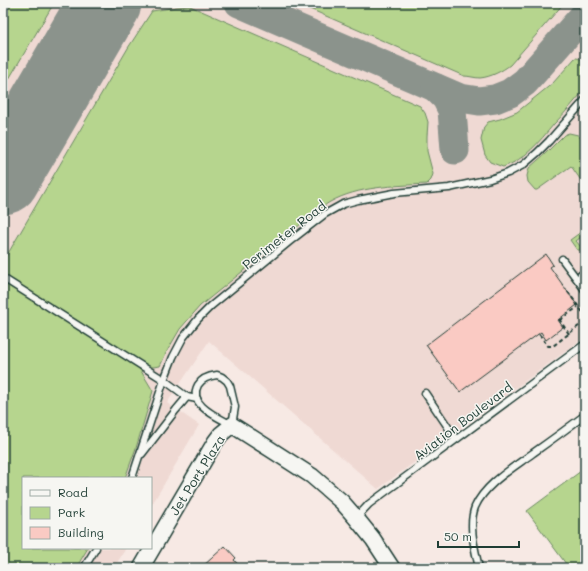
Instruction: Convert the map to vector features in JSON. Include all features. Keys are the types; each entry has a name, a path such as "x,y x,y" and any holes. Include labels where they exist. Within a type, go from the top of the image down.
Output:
{"street":[{"path":"232,425 312,476 342,502 373,539 392,568"},
{"name":"Jet Port Plaza","path":"152,548 214,442 220,434 232,425"},
{"name":"Jet Port Plaza","path":"140,568 151,549"}],"lane":[{"name":"Perimeter Road","path":"132,477 173,356 183,338 198,319 236,285 325,214 343,204 394,193 449,188 490,180 508,173 537,154 585,100"},
{"path":"562,259 585,290"},
{"path":"3,278 164,380 187,397 197,398"},
{"name":"Aviation Boulevard","path":"356,518 369,504 585,344"},
{"path":"216,375 222,377 230,386 235,407 232,425 199,404 196,393 197,387 205,378 216,375"},
{"path":"426,393 456,439"},
{"path":"140,458 187,397"},
{"path":"478,568 472,518 475,508 485,491 508,471 585,415"},
{"path":"84,568 95,549"}],"path":[{"path":"539,334 547,344 553,346 584,322 584,314 565,288"},
{"path":"569,334 559,320 578,307"}],"shaded area":[{"path":"3,3 585,3 585,337 378,489 209,341 167,403 199,425 152,504 152,477 22,477 22,549 125,549 114,568 3,568"}],"green space":[{"path":"3,3 54,3 3,89"},
{"path":"296,3 564,3 510,65 496,73 480,78 464,76"},
{"path":"190,6 420,106 425,113 428,122 427,151 433,174 431,180 427,184 389,186 365,190 341,197 327,204 200,306 180,329 160,366 153,367 144,365 3,275 3,262 128,48 152,11"},
{"path":"575,58 583,61 585,64 585,89 537,144 525,155 503,167 490,162 485,155 481,140 484,127 488,122 517,112 553,83"},
{"path":"569,133 578,135 585,144 585,186 571,166 535,190 528,182 527,176 529,168 564,135"},
{"path":"585,229 585,234 576,241 581,247 580,250 577,250 570,240"},
{"path":"3,281 137,367 153,391 136,448 125,477 22,477 22,549 87,549 76,568 3,568"},
{"path":"585,468 585,568 569,568 527,511"}],"building":[{"path":"546,254 553,265 550,267 577,305 558,320 563,327 546,340 541,332 460,392 426,345"},
{"path":"225,546 236,558 234,560 241,568 201,568"}],"taxiway":[{"path":"89,30 97,3"},
{"path":"239,3 460,98 479,101 495,99 510,93 525,82 585,14"},
{"path":"436,88 446,98 452,110 455,150"}],"runway":[{"path":"3,178 105,3"}]}
